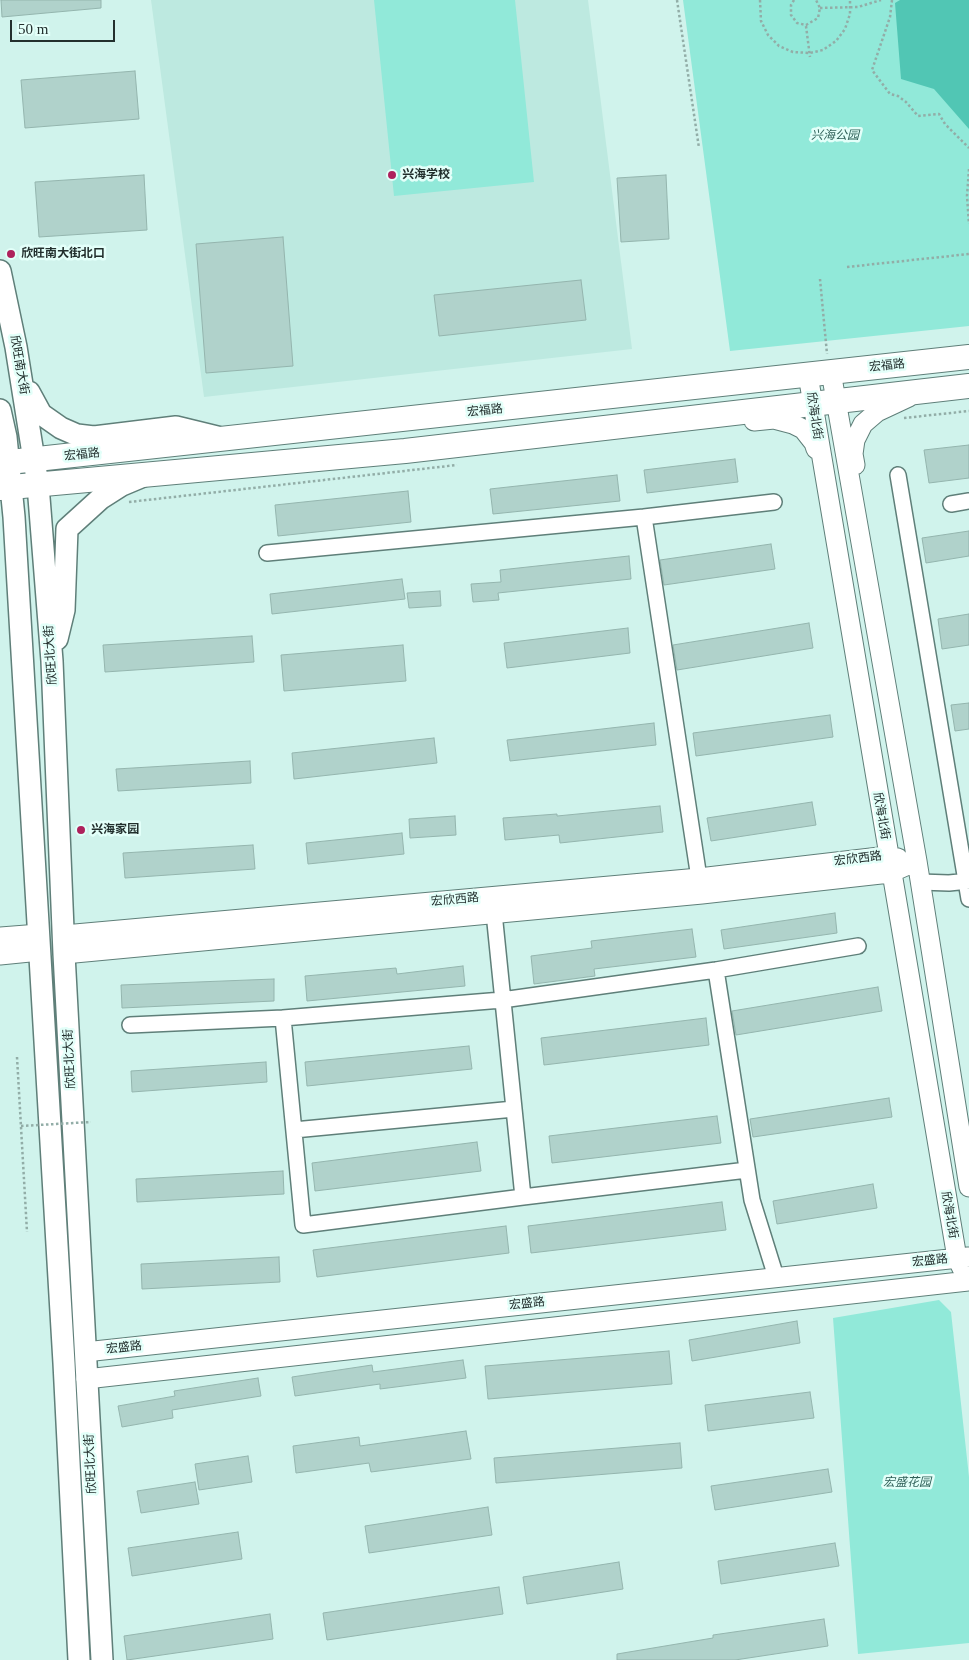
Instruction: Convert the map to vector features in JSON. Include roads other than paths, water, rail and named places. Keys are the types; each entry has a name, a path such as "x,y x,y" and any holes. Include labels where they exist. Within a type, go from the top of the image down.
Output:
{"main road":[{"name":"欣旺南大街","path":"0,271 16,346 35,459"},
{"path":"16,346 28,390 41,414 61,428 77,435 94,436 176,427 225,439"},
{"name":"宏福路","path":"4,463 225,439 822,367 969,357"},
{"name":"宏福路","path":"6,487 405,451 969,386"},
{"path":"0,410 4,463"},
{"name":"欣旺北大街","path":"35,459 52,661 64,944 102,1660"},
{"name":"欣旺北大街","path":"4,463 19,603 40,942 79,1660"},
{"path":"52,661 64,610 67,529 100,499 122,485 146,475"},
{"path":"0,558 19,603"}],"street":[{"name":"欣海北街","path":"822,367 835,401 917,861 969,1187"},
{"name":"欣海北街","path":"822,367 812,404 889,864 969,1283"},
{"path":"866,576 866,527 853,454 855,440 863,424 877,412 920,392"},
{"path":"651,423 699,424 774,419 793,424 803,429 814,443 825,480"},
{"path":"898,475 968,881 969,899"},
{"path":"951,504 969,501"},
{"path":"266,554 644,517 774,502"},
{"path":"644,517 700,878"},
{"name":"宏欣西路","path":"64,944 493,904 700,878 917,861"},
{"name":"宏欣西路","path":"493,904 702,894 889,864"},
{"path":"920,882 949,883 968,881"},
{"path":"493,904 523,1197"},
{"path":"0,937 40,942"},
{"path":"0,954 40,942"},
{"path":"130,1025 283,1018 502,1000 716,970 858,946"},
{"path":"716,970 752,1200 776,1278"},
{"path":"283,1018 303,1225 748,1170"},
{"path":"294,1130 514,1109"},
{"name":"宏盛路","path":"85,1352 963,1258"},
{"name":"宏盛路","path":"86,1379 969,1283"}],"place":[{"name":"兴海学校","path":"392,175"},
{"name":"欣旺南大街北口","path":"11,254"},
{"name":"兴海家园","path":"81,830"}],"park label":[{"name":"兴海公园","path":"835,136"},
{"name":"宏盛花园","path":"907,1483"}]}
